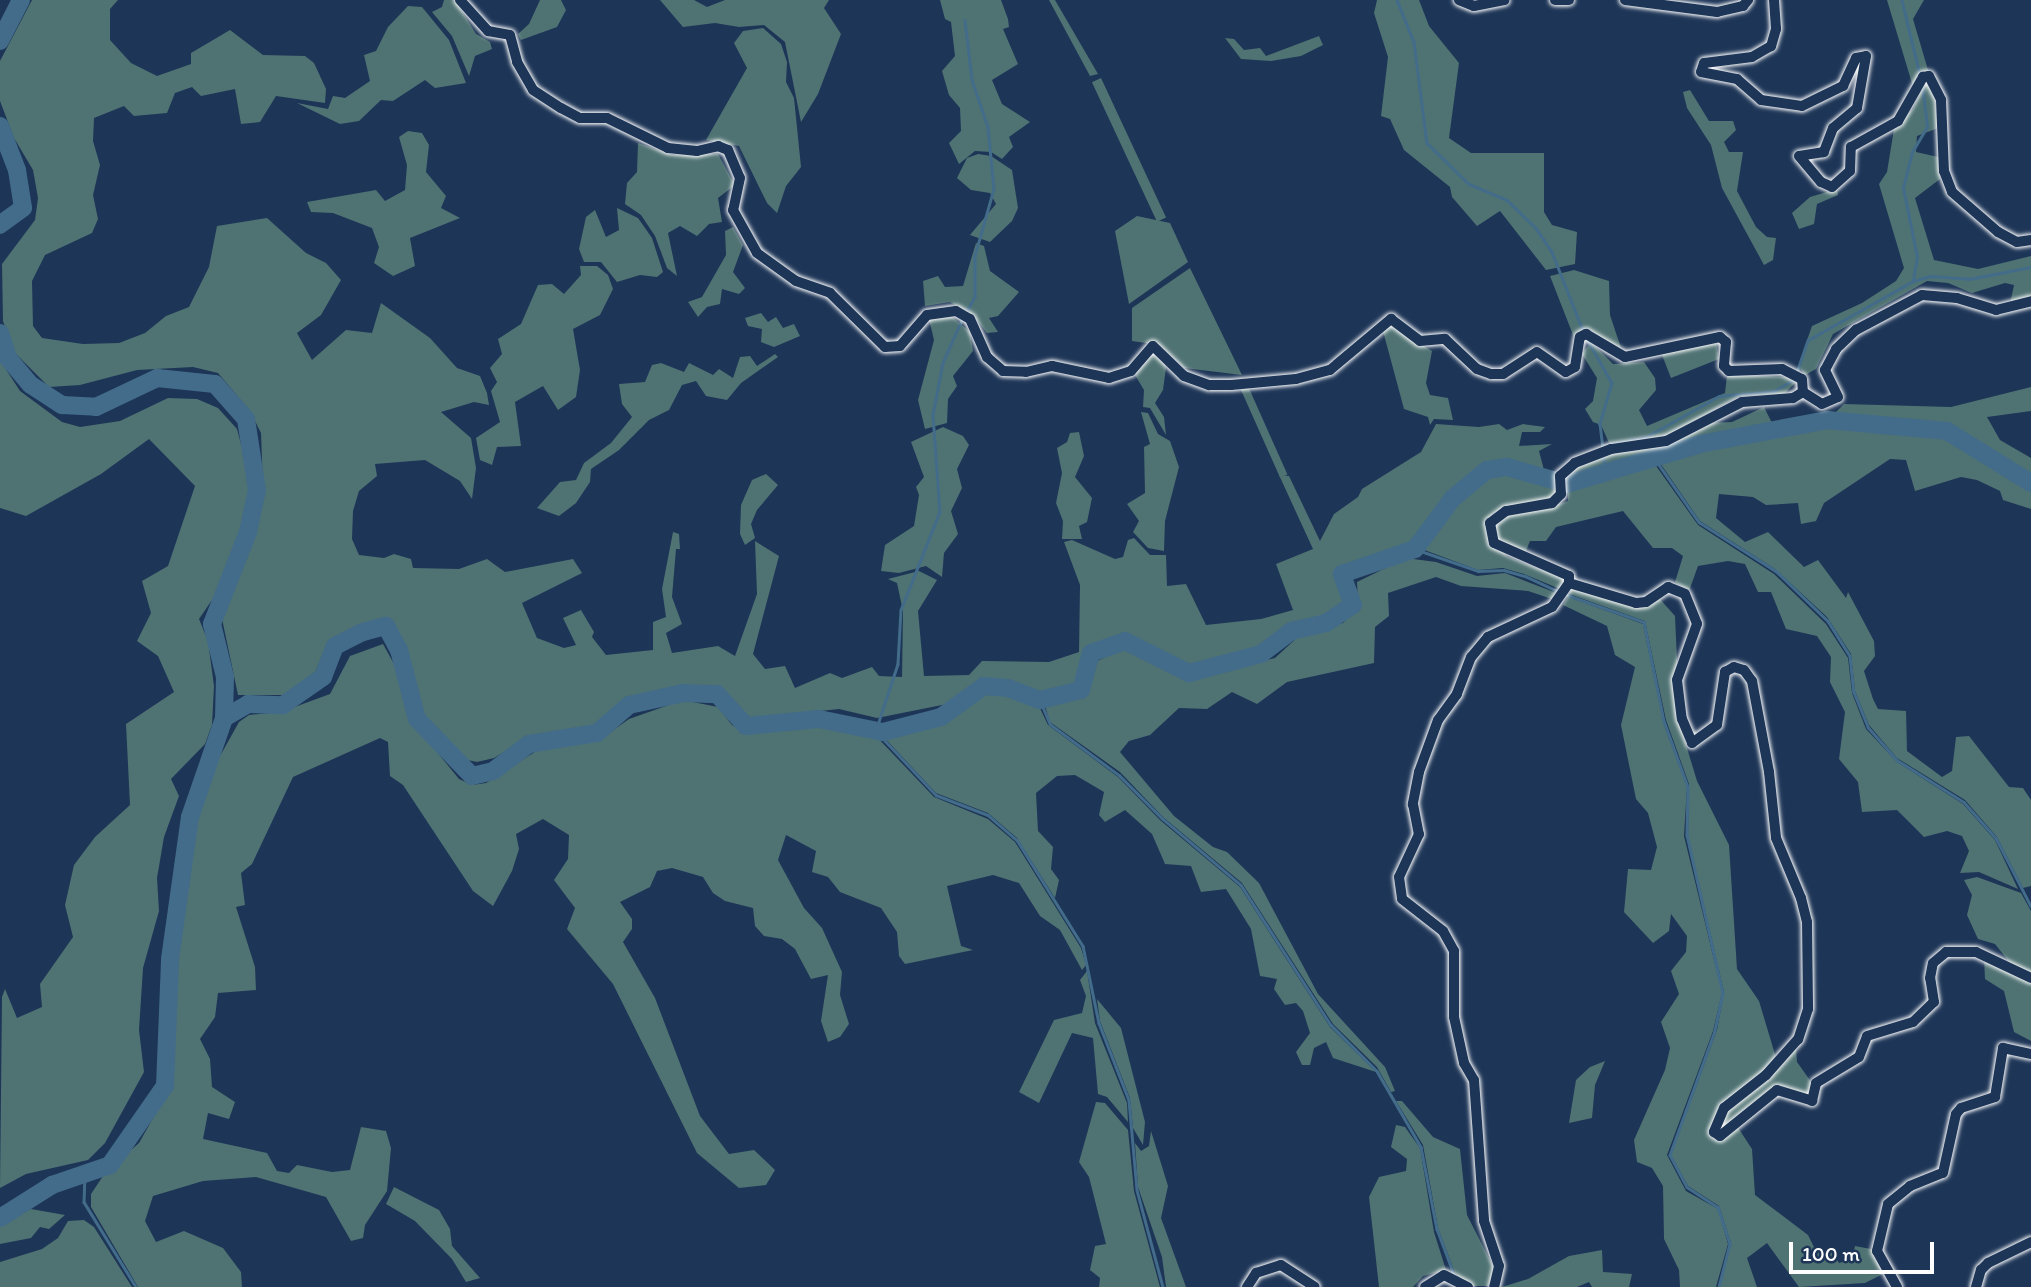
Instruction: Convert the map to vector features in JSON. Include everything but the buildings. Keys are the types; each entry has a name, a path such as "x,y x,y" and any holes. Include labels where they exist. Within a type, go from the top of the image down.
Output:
{"street":[{"path":"460,0 488,31 510,35 517,62 533,90 561,108 580,118 607,118 668,148 698,151 718,146 728,150 740,178 733,210 757,253 796,281 830,293 884,347 900,346 928,315 956,311 970,319 986,357 1003,371 1052,366 1109,379 1131,371 1153,346 1184,376 1209,385 1231,385 1296,379 1331,370 1391,319 1420,341 1445,339 1477,369 1490,374 1503,374 1537,352 1566,372 1575,368 1580,337 1586,334 1625,357 1720,337 1726,342 1724,366 1728,370 1793,371 1802,379 1803,393"},
{"path":"1459,0 1474,6 1504,0"},
{"path":"1555,0 1569,0"},
{"path":"1625,0 1717,12 1743,6 1748,0"},
{"path":"1774,0 1776,29 1771,46 1752,57 1704,63 1701,72 1737,79 1760,100 1802,106 1843,86 1856,58 1866,56 1857,108 1833,128 1824,152 1799,156 1821,182 1832,187 1850,171 1851,147 1898,121 1923,77 1928,76 1941,100 1944,171 1952,192 1998,232 2017,242 2031,240"},
{"path":"1494,1287 1499,1266 1485,1221 1474,1080 1464,1063 1454,1017 1454,951 1443,931 1402,899 1399,877 1419,834 1413,804 1419,772 1438,720 1457,694 1471,657 1488,637 1539,614 1560,598 1568,586 1569,576 1506,552 1494,543 1489,531 1494,516 1543,507 1561,494 1560,476 1575,463 1611,449 1666,441 1742,402 1767,402 1803,393 1822,404 1838,397 1825,370 1836,349 1856,330 1922,295 1957,298 1996,310 2031,301"},
{"path":"1568,586 1636,603 1657,596 1668,587 1685,594 1698,624 1677,680 1682,719 1692,743 1717,724 1726,672 1734,667 1744,670 1752,681 1769,772 1776,838 1801,898 1807,922 1808,1009 1798,1039 1766,1075 1724,1108 1714,1132 1720,1136 1777,1090 1812,1101 1816,1083 1858,1057 1867,1036 1913,1022 1934,1002 1930,978 1933,964 1946,952 1963,949 1984,954 2031,978"},
{"path":"1898,1287 1877,1251 1888,1205 1910,1186 1943,1173 1956,1114 1961,1108 1995,1097 2003,1048 2031,1054"},
{"path":"1976,1287 1981,1270 1988,1263 2031,1242"},
{"path":"1247,1287 1256,1273 1281,1265 1315,1287"},
{"path":"1425,1287 1444,1275 1468,1287"}],"green space":[{"path":"32,0 118,0 110,9 110,40 131,63 157,76 191,64 191,53 230,30 263,55 305,56 314,63 326,89 325,103 276,96 260,122 241,124 235,89 201,96 192,87 175,93 167,113 134,116 124,106 94,118 93,141 100,165 93,195 98,219 92,233 45,255 32,281 33,326 42,338 83,344 119,343 145,333 166,316 189,307 209,267 217,226 267,218 306,253 326,263 341,280 321,315 297,333 312,360 346,330 372,333 381,303 430,338 457,368 480,376 487,393 489,405 474,402 441,412 471,438 476,468 472,499 460,481 425,460 375,464 377,476 359,491 353,511 352,539 359,555 384,558 394,554 411,559 413,568 459,569 487,559 505,572 573,559 582,573 522,603 537,638 564,648 576,645 563,618 581,610 594,632 592,637 606,655 653,650 653,622 666,617 662,589 673,532 679,534 680,549 676,549 672,597 682,624 666,633 672,653 718,646 735,656 757,594 755,541 779,556 753,654 765,669 785,666 795,688 830,673 842,678 872,667 879,676 902,677 903,611 897,583 888,579 919,571 937,580 918,611 924,676 969,675 982,661 1049,662 1079,652 1080,585 1064,542 1072,540 1115,559 1123,557 1128,540 1134,538 1150,555 1166,555 1167,586 1186,584 1206,625 1261,619 1293,610 1276,564 1313,549 1279,475 1289,476 1320,541 1334,514 1358,497 1362,489 1421,452 1436,424 1479,427 1499,424 1507,430 1523,424 1545,427 1540,432 1522,432 1519,446 1552,444 1539,451 1544,470 1556,480 1507,464 1487,467 1451,495 1414,547 1335,573 1348,602 1324,620 1287,628 1258,651 1191,666 1138,639 1118,636 1087,652 1074,683 1039,694 998,680 980,683 952,703 877,718 839,709 747,719 719,691 679,688 620,702 591,727 528,738 494,758 477,762 458,758 422,718 401,641 385,621 374,621 328,642 314,675 287,695 238,695 221,614 252,540 263,487 261,433 250,411 218,373 193,367 137,370 80,385 49,387 14,352 3,321 2,264 35,220 38,198 33,170 14,138 0,101 0,61"},
{"path":"444,0 455,0 476,34 490,42 492,49 475,56 469,76 452,36 432,12 442,7"},
{"path":"540,0 561,0 566,10 557,27 521,40 518,34 529,24"},
{"path":"660,0 694,0 707,7 725,0 829,0 824,8 841,34 818,94 801,122 785,42 764,25 739,27 715,23 683,27"},
{"path":"940,0 1001,0 1009,27 1003,29 1018,64 992,80 1002,104 1030,122 1009,137 1013,147 1002,159 991,152 975,151 959,164 949,143 961,131 960,108 949,95 942,71 955,56 951,22 945,19"},
{"path":"1049,0 1055,0 1098,74 1090,76"},
{"path":"1377,0 1419,0 1429,26 1459,63 1449,138 1471,153 1544,153 1544,212 1552,225 1577,232 1575,264 1546,270 1500,211 1477,226 1452,197 1450,187 1404,150 1390,119 1381,116 1388,57 1374,13"},
{"path":"1887,0 1924,0 1913,19 1928,70 1937,81 1927,74 1914,90"},
{"path":"408,6 422,7 449,40 466,83 435,88 425,80 393,101 381,100 359,121 340,124 297,103 328,109 333,96 345,98 370,81 364,55 376,51 388,27"},
{"path":"763,28 781,44 787,62 786,82 794,98 801,167 786,186 777,213 767,203 739,146 706,140 747,68 734,43 743,31"},
{"path":"1319,36 1323,45 1301,56 1271,61 1241,59 1225,38 1234,39 1244,50 1260,48 1266,56"},
{"path":"1101,78 1166,218 1157,222 1092,82"},
{"path":"1924,85 1930,85 1934,95 1938,128 1917,136 1916,152 1938,157 1940,179 1915,198 1934,260 1978,269 2031,256 2031,296 2010,304 2014,285 2005,283 1972,293 1948,283 1927,281 1833,334 1816,369 1805,375 1798,366 1812,326 1862,303 1896,281 1904,268 1879,184 1887,172 1894,129 1913,109"},
{"path":"1690,90 1709,121 1733,121 1736,130 1724,142 1729,152 1743,152 1737,191 1756,227 1767,237 1776,238 1773,260 1764,265 1722,188 1711,145 1687,108 1683,92"},
{"path":"408,131 422,133 429,145 426,172 446,196 441,208 460,218 410,238 415,266 393,276 374,263 379,247 372,228 333,213 311,212 307,202 376,190 385,201 405,190 407,165 399,137"},
{"path":"638,143 672,155 718,154 735,185 718,198 722,222 709,224 697,236 680,226 668,233 677,276 667,268 655,236 641,215 625,204 627,183 637,172"},
{"path":"978,154 991,156 1012,170 1018,208 1012,221 990,242 970,235 996,204 990,193 971,190 957,178 967,158"},
{"path":"1837,189 1838,195 1817,204 1814,224 1799,229 1792,213 1810,197"},
{"path":"617,208 638,218 652,238 663,272 657,277 640,275 617,282 601,262 584,262 579,249 586,217 595,210 606,237 619,230"},
{"path":"1137,216 1170,223 1188,262 1129,304 1115,231"},
{"path":"733,227 743,245 733,272 745,288 739,294 722,289 720,304 707,307 698,317 688,302 702,297 726,255 725,231"},
{"path":"976,243 984,246 990,271 1019,292 998,316 989,318 998,332 987,333 973,315 950,302 925,306 923,281 938,276 945,287 963,286"},
{"path":"580,266 597,266 608,275 613,289 600,315 573,329 580,370 576,397 558,410 543,386 515,402 521,446 497,447 492,465 480,460 476,438 500,422 491,391 497,382 490,368 502,354 498,339 521,324 538,285 552,284 564,294 581,275"},
{"path":"1190,268 1242,375 1184,368 1160,345 1132,341 1132,308"},
{"path":"1574,270 1609,281 1610,315 1622,351 1589,329 1575,340 1550,276"},
{"path":"761,313 768,322 776,317 783,328 794,324 800,336 774,347 761,342 762,329 748,326 745,318"},
{"path":"951,316 970,332 973,351 953,376 957,386 948,399 947,423 925,429 918,400 934,340 929,319"},
{"path":"1389,325 1432,351 1426,383 1430,395 1448,398 1453,420 1434,419 1430,425 1428,417 1404,409 1383,331"},
{"path":"1591,342 1613,364 1644,362 1655,378 1656,390 1639,410 1647,426 1725,393 1727,375 1789,377 1795,383 1784,394 1741,395 1668,435 1610,445 1601,425 1593,422 1585,409 1593,401 1597,378 1582,354"},
{"path":"1716,342 1719,359 1671,378 1662,355 1676,347"},
{"path":"1154,351 1162,356 1166,368 1163,390 1155,403 1164,417 1166,435 1150,408 1143,407 1144,390 1135,375"},
{"path":"775,354 778,357 741,383 727,400 706,396 696,381 682,385 669,410 649,420 619,450 591,469 590,482 576,503 559,516 537,508 560,482 576,480 584,463 611,443 632,417 622,404 619,384 645,382 652,365 661,363 684,372 689,363 713,375 719,369 733,378 740,357 750,356 757,366"},
{"path":"0,360 20,391 62,422 80,427 120,421 168,398 197,399 218,408 237,429 250,478 246,523 225,581 199,619 208,641 214,686 212,725 205,744 171,779 179,796 164,837 157,878 159,911 143,968 139,1030 144,1072 105,1143 88,1160 26,1174 0,1188 2,997 5,989 17,1018 42,1007 40,984 73,937 65,905 74,865 95,837 130,805 126,724 174,692 158,656 137,641 151,613 142,581 168,566 195,486 149,439 101,474 26,516 0,508"},
{"path":"1248,386 1287,475 1280,478 1241,389"},
{"path":"2031,387 2031,411 1987,417 2000,440 2031,458 2031,479 1947,429 1835,418 1698,442 1570,481 1566,478 1570,470 1612,452 1647,446 1708,423 1732,422 1764,407 1772,423 1835,413 1844,404 1951,407"},
{"path":"1141,412 1148,413 1158,434 1170,441 1179,467 1165,521 1164,551 1148,548 1133,532 1139,521 1127,504 1145,493 1144,447 1150,444"},
{"path":"1827,422 1947,433 2031,485 2031,509 2003,500 2000,491 1977,480 1961,477 1915,491 1906,460 1890,459 1824,503 1816,521 1801,524 1798,503 1766,505 1753,497 1719,494 1716,518 1745,542 1768,532 1804,567 1818,560 1846,598 1848,592 1874,641 1875,656 1864,671 1873,699 1878,709 1906,711 1907,751 1942,777 1952,771 1956,737 1969,736 2009,787 2023,788 2031,800 2031,886 2023,888 1997,837 1965,800 1897,758 1869,725 1855,691 1851,654 1827,617 1775,569 1700,521 1658,460 1701,446"},
{"path":"943,427 963,436 969,445 957,469 962,488 951,511 958,534 944,553 942,577 926,566 899,573 881,571 885,545 914,526 919,495 916,487 924,477 911,442"},
{"path":"1079,432 1084,456 1075,477 1092,498 1087,522 1079,526 1082,539 1062,539 1063,521 1056,503 1062,473 1057,448 1067,442 1070,433"},
{"path":"1654,463 1698,525 1774,574 1826,624 1848,658 1852,693 1866,729 1897,762 1963,804 1995,840 2018,889 1979,872 1960,873 1969,851 1962,836 1947,831 1924,837 1897,810 1862,812 1858,782 1839,759 1845,712 1830,682 1831,657 1817,636 1786,629 1771,592 1758,592 1745,564 1728,561 1698,566 1689,591 1675,582 1683,556 1672,548 1653,548 1623,511 1556,527 1546,541 1530,541 1524,556 1495,541 1493,521 1498,515 1541,510 1568,501 1568,487"},
{"path":"1507,469 1557,486 1557,496 1550,502 1493,513 1486,529 1489,540 1508,557 1564,579 1560,589 1503,568 1478,570 1419,548 1473,484 1490,471"},
{"path":"766,474 778,485 757,510 751,524 755,538 745,545 740,534 741,505 752,480"},
{"path":"1406,558 1436,562 1477,576 1505,573 1559,594 1555,600 1528,591 1461,586 1436,577 1388,593 1389,616 1375,627 1374,663 1287,682 1257,704 1232,692 1207,709 1179,708 1150,735 1129,741 1120,752 1174,816 1213,847 1227,852 1259,883 1318,994 1385,1067 1395,1091 1391,1092 1377,1067 1333,1024 1242,883 1163,817 1120,772 1050,722 1044,703 1083,694 1095,662 1127,647 1190,678 1275,658 1300,635 1343,623 1358,605 1357,582"},
{"path":"1573,587 1628,606 1659,598 1675,616 1680,725 1697,781 1729,845 1737,969 1759,1001 1777,1061 1747,1085 1712,1132 1735,1123 1752,1149 1755,1195 1808,1235 1815,1249 1832,1252 1839,1263 1852,1259 1855,1246 1871,1249 1887,1272 1865,1283 1799,1287 1767,1243 1747,1258 1757,1287 1719,1287 1731,1243 1719,1206 1688,1186 1671,1155 1717,1030 1724,992 1688,836 1689,784 1666,720 1645,621 1569,594"},
{"path":"1568,597 1643,624 1664,725 1687,787 1684,836 1722,993 1713,1031 1667,1155 1686,1191 1718,1209 1728,1244 1716,1287 1680,1287 1679,1270 1664,1239 1663,1186 1652,1168 1637,1162 1634,1140 1665,1070 1670,1048 1661,1022 1679,994 1671,971 1686,952 1687,936 1671,914 1669,931 1653,943 1624,912 1628,869 1651,870 1657,847 1648,813 1636,799 1621,725 1635,667 1615,655 1607,626 1563,605"},
{"path":"383,644 399,673 415,725 459,779 472,785 486,783 541,748 598,741 629,719 683,700 718,707 732,725 746,733 821,722 874,734 934,797 988,819 1015,842 1081,948 1086,965 1082,970 1060,930 1040,916 1019,883 993,875 947,886 961,946 973,950 905,964 899,956 897,932 881,908 840,892 828,877 812,872 816,851 786,835 778,860 804,908 822,928 842,972 840,995 849,1024 840,1037 828,1042 821,1021 828,975 811,979 795,949 782,939 764,936 755,926 753,908 725,901 713,893 703,877 672,868 657,871 650,887 620,902 632,919 632,929 623,942 655,998 700,1116 729,1154 754,1150 775,1170 766,1185 739,1188 697,1153 613,984 567,929 575,908 554,880 568,859 569,835 543,819 516,834 519,849 512,871 493,906 473,891 403,785 390,776 388,742 380,738 293,777 252,864 241,873 245,905 236,907 255,967 256,990 218,993 215,1017 200,1039 210,1059 212,1087 235,1102 229,1119 208,1113 203,1139 267,1153 277,1171 289,1173 297,1165 332,1172 350,1170 361,1127 386,1131 391,1148 387,1191 365,1225 363,1238 351,1241 326,1197 256,1177 203,1181 153,1196 145,1221 156,1242 184,1231 223,1248 241,1272 242,1287 138,1287 91,1207 91,1194 105,1173 139,1143 171,1086 175,978 195,812 210,774 239,722 249,715 281,712 330,694 350,656"},
{"path":"1003,690 1038,704 1048,725 1118,777 1160,820 1240,887 1330,1027 1376,1072 1333,1058 1326,1042 1314,1048 1310,1065 1302,1065 1296,1052 1310,1033 1303,1011 1296,1003 1285,1005 1274,989 1277,979 1260,976 1251,929 1226,889 1201,892 1191,866 1165,864 1152,834 1125,810 1105,822 1099,815 1104,792 1075,775 1057,776 1036,793 1038,831 1053,847 1051,869 1059,880 1055,898 1017,838 988,813 936,793 879,732 943,719 986,691"},
{"path":"1977,877 2021,893 2031,911 2031,975 2010,963 1995,944 1978,939 1967,915 1972,895 1964,880"},
{"path":"1984,958 2031,983 2031,1041 2014,1032 2004,991 1985,979"},
{"path":"1087,971 1095,1023 1127,1103 1128,1122 1107,1097 1098,1094 1093,1038 1072,1033 1039,1103 1019,1092 1054,1020 1082,1013 1086,996 1080,980"},
{"path":"1097,999 1121,1028 1145,1122 1143,1145 1133,1128 1130,1098 1100,1021"},
{"path":"1796,1048 1797,1062 1812,1083 1810,1098 1778,1088 1721,1132 1719,1118"},
{"path":"1605,1061 1595,1085 1592,1118 1569,1123 1576,1080 1590,1067"},
{"path":"1396,1101 1402,1101 1433,1137 1460,1149 1467,1215 1495,1270 1488,1286 1471,1286 1455,1273 1438,1228 1423,1145"},
{"path":"1096,1102 1105,1103 1128,1130 1134,1191 1160,1287 1099,1287 1100,1278 1090,1270 1095,1246 1106,1244 1089,1177 1079,1162"},
{"path":"1396,1125 1405,1127 1420,1148 1434,1232 1446,1270 1423,1276 1413,1287 1379,1287 1369,1197 1379,1177 1406,1171 1407,1159 1391,1147"},
{"path":"1151,1131 1168,1186 1161,1218 1186,1287 1166,1287 1162,1257 1138,1187 1135,1143 1141,1151 1149,1146"},
{"path":"394,1187 439,1210 450,1229 452,1246 480,1278 466,1282 452,1259 415,1221 386,1204"},
{"path":"31,1209 65,1215 49,1229 40,1227 31,1238 0,1244 0,1224"},
{"path":"84,1220 94,1227 132,1287 0,1287 0,1262 42,1249 58,1238 68,1221"},
{"path":"1602,1250 1603,1272 1632,1274 1629,1287 1592,1287 1589,1282 1577,1287 1502,1287 1528,1279 1569,1256"}],"waterway":[{"path":"0,41 21,0"},
{"path":"1397,0 1414,42 1427,143 1469,184 1507,200 1536,228 1552,252 1584,333"},
{"path":"1902,0 1920,75"},
{"path":"965,20 972,80 988,127 994,189 975,256 975,297 966,313"},
{"path":"1913,280 1917,257 1903,188 1912,152 1927,127 1922,85"},
{"path":"0,126 17,170 23,208 0,225"},
{"path":"1796,374 1808,340 1913,281 1930,276 1969,279 2031,267"},
{"path":"963,318 943,363 933,415 940,512 901,610 898,664 876,731 936,795 988,815 1017,840 1083,946 1099,1023 1129,1100 1137,1190 1163,1287"},
{"path":"0,333 8,358 31,385 62,405 96,407 157,378 215,384 246,419 257,490 248,532 212,624 225,677 224,718"},
{"path":"1587,339 1612,383 1600,424 1603,449"},
{"path":"1602,446 1648,436 1719,396 1774,391 1793,380"},
{"path":"0,1218 52,1185 110,1165 165,1086 170,959 190,817 224,718 248,704 283,705 323,677 335,646 363,632 386,626 399,650 417,719 472,776 493,771 529,744 597,733 629,705 683,693 717,694 746,726 819,719 883,732 941,717 984,686 1008,688 1040,700 1081,690 1091,653 1125,641 1189,673 1261,654 1291,631 1326,623 1353,605 1342,574 1415,549 1453,498 1487,470 1507,467 1567,484 1700,444 1827,420 1947,431 2031,483"},
{"path":"1603,456 1606,473"},
{"path":"1655,459 1699,522 1776,571 1828,621 1850,656 1854,692 1868,727 1897,760 1964,802 1996,838 2031,906"},
{"path":"1415,549 1478,571 1504,570 1525,576 1557,591"},
{"path":"1567,595 1644,622 1664,721 1688,787 1687,835 1723,993 1715,1031 1670,1155 1687,1187 1718,1207 1730,1244 1719,1287"},
{"path":"1040,700 1050,724 1119,775 1163,819 1241,885 1331,1025 1377,1071 1421,1147 1437,1229 1455,1277"},
{"path":"85,1174 84,1202 136,1287"}]}
